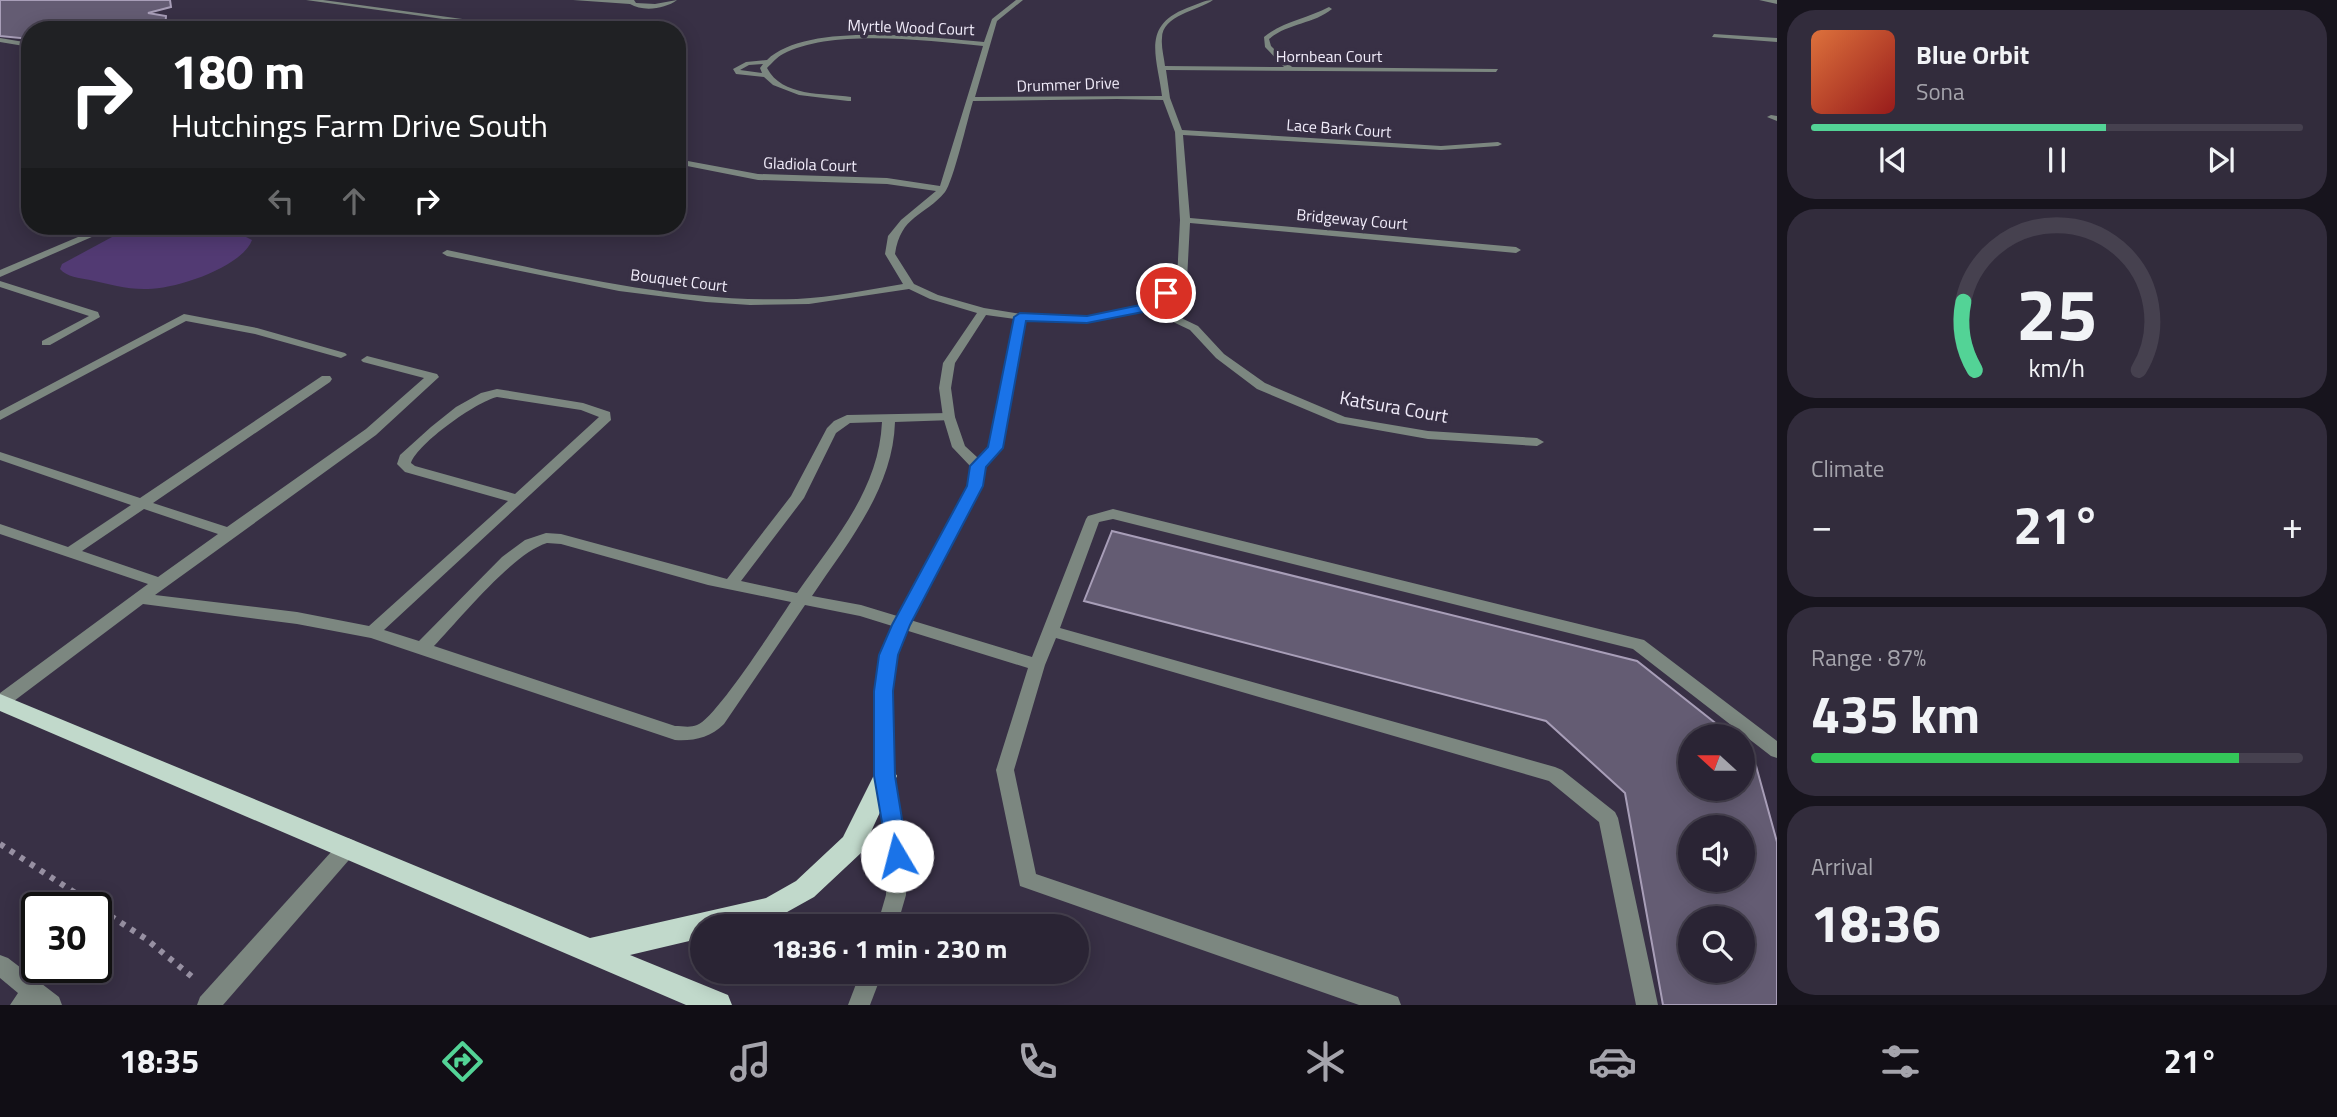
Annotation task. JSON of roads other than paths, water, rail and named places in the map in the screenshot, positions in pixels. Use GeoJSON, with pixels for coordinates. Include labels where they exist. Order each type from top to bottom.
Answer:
{"type":"FeatureCollection","features":[{"type":"Feature","properties":{"kind":"main road"},"geometry":{"type":"LineString","coordinates":[[0,702],[718,1005]]}},
{"type":"Feature","properties":{"kind":"main road"},"geometry":{"type":"LineString","coordinates":[[751,914],[771,909],[805,889],[852,845],[885,776]]}},
{"type":"Feature","properties":{"kind":"main road"},"geometry":{"type":"LineString","coordinates":[[589,951],[690,929]]}},
{"type":"Feature","properties":{"kind":"street"},"geometry":{"type":"LineString","coordinates":[[309,0],[471,21]]}},
{"type":"Feature","properties":{"kind":"street"},"geometry":{"type":"LineString","coordinates":[[576,0],[630,1],[634,5],[652,6],[666,5],[674,0]]}},
{"type":"Feature","properties":{"kind":"street"},"geometry":{"type":"LineString","coordinates":[[1017,0],[994,20],[943,188],[904,222],[893,236],[890,254],[910,285],[934,297],[983,311],[1020,317],[1087,319],[1149,307],[1182,280],[1185,220],[1179,132],[1166,97],[1158,36],[1161,27],[1175,15],[1210,0]]}},
{"type":"Feature","properties":{"kind":"street"},"geometry":{"type":"LineString","coordinates":[[1762,0],[1777,2]]}},
{"type":"Feature","properties":{"kind":"street"},"geometry":{"type":"LineString","coordinates":[[1291,70],[1268,47],[1266,38],[1275,29],[1321,16],[1329,9]]}},
{"type":"Feature","properties":{"kind":"street","name":"Myrtle Wood Court"},"geometry":{"type":"LineString","coordinates":[[828,32],[834,39]]}},
{"type":"Feature","properties":{"kind":"street"},"geometry":{"type":"LineString","coordinates":[[1714,36],[1777,40]]}},
{"type":"Feature","properties":{"kind":"street","name":"Myrtle Wood Court"},"geometry":{"type":"LineString","coordinates":[[848,99],[787,89],[772,83],[765,75],[738,73],[736,69],[748,63],[766,62],[788,48],[834,39],[876,37],[987,44]]}},
{"type":"Feature","properties":{"kind":"street"},"geometry":{"type":"LineString","coordinates":[[0,40],[21,44]]}},
{"type":"Feature","properties":{"kind":"street"},"geometry":{"type":"LineString","coordinates":[[765,75],[763,68],[766,62]]}},
{"type":"Feature","properties":{"kind":"street","name":"Hornbean Court"},"geometry":{"type":"LineString","coordinates":[[1163,68],[1496,70]]}},
{"type":"Feature","properties":{"kind":"street","name":"Drummer Drive"},"geometry":{"type":"LineString","coordinates":[[971,99],[1029,101],[1103,96],[1166,97]]}},
{"type":"Feature","properties":{"kind":"street","name":"Lace Bark Court"},"geometry":{"type":"LineString","coordinates":[[1179,132],[1441,148],[1498,144]]}},
{"type":"Feature","properties":{"kind":"street","name":"Gladiola Court"},"geometry":{"type":"LineString","coordinates":[[686,163],[758,177],[887,181],[943,188]]}},
{"type":"Feature","properties":{"kind":"street","name":"Bridgeway Court"},"geometry":{"type":"LineString","coordinates":[[1185,220],[1516,250]]}},
{"type":"Feature","properties":{"kind":"street"},"geometry":{"type":"LineString","coordinates":[[0,274],[91,235]]}},
{"type":"Feature","properties":{"kind":"street","name":"Bouquet Court"},"geometry":{"type":"LineString","coordinates":[[447,253],[646,294],[709,300],[797,302],[910,285]]}},
{"type":"Feature","properties":{"kind":"street"},"geometry":{"type":"LineString","coordinates":[[0,284],[95,317],[46,343]]}},
{"type":"Feature","properties":{"kind":"street","name":"Katsura Court"},"geometry":{"type":"LineString","coordinates":[[1149,307],[1194,328],[1220,356],[1261,386],[1342,420],[1428,435],[1537,442]]}},
{"type":"Feature","properties":{"kind":"street"},"geometry":{"type":"LineString","coordinates":[[978,466],[959,447],[949,417],[945,388],[949,363],[983,311]]}},
{"type":"Feature","properties":{"kind":"street"},"geometry":{"type":"LineString","coordinates":[[0,416],[184,317],[257,331],[341,355]]}},
{"type":"Feature","properties":{"kind":"street"},"geometry":{"type":"LineString","coordinates":[[890,914],[896,895],[897,856],[885,776],[883,691],[888,655],[901,625],[975,486],[978,466],[996,448],[1020,317]]}},
{"type":"Feature","properties":{"kind":"street"},"geometry":{"type":"LineString","coordinates":[[0,702],[371,432],[433,377],[367,360]]}},
{"type":"Feature","properties":{"kind":"street"},"geometry":{"type":"LineString","coordinates":[[69,553],[326,379]]}},
{"type":"Feature","properties":{"kind":"street"},"geometry":{"type":"LineString","coordinates":[[372,632],[605,420],[606,415],[583,407],[497,393],[488,394],[472,402],[405,458],[404,464],[410,469],[517,499]]}},
{"type":"Feature","properties":{"kind":"street"},"geometry":{"type":"LineString","coordinates":[[140,598],[297,618],[372,632],[675,733],[696,735],[712,726],[729,704],[858,516],[877,482],[888,443],[889,417]]}},
{"type":"Feature","properties":{"kind":"street"},"geometry":{"type":"LineString","coordinates":[[730,585],[805,486],[827,435],[837,423],[847,419],[949,417]]}},
{"type":"Feature","properties":{"kind":"street"},"geometry":{"type":"LineString","coordinates":[[0,456],[229,533]]}},
{"type":"Feature","properties":{"kind":"street"},"geometry":{"type":"LineString","coordinates":[[1390,1005],[1027,880],[1005,770],[1037,665],[1093,519],[1113,514],[1638,644],[1777,751]]}},
{"type":"Feature","properties":{"kind":"street"},"geometry":{"type":"LineString","coordinates":[[0,529],[160,583]]}},
{"type":"Feature","properties":{"kind":"street"},"geometry":{"type":"LineString","coordinates":[[422,648],[508,561],[530,543],[546,538],[562,539],[730,585],[861,611],[1037,665]]}},
{"type":"Feature","properties":{"kind":"street"},"geometry":{"type":"LineString","coordinates":[[1051,631],[1555,775],[1608,818],[1647,1005]]}},
{"type":"Feature","properties":{"kind":"street"},"geometry":{"type":"LineString","coordinates":[[213,999],[348,847]]}},
{"type":"Feature","properties":{"kind":"street"},"geometry":{"type":"LineString","coordinates":[[0,965],[36,1001]]}},
{"type":"Feature","properties":{"kind":"street"},"geometry":{"type":"LineString","coordinates":[[859,1005],[867,984]]}}]}
